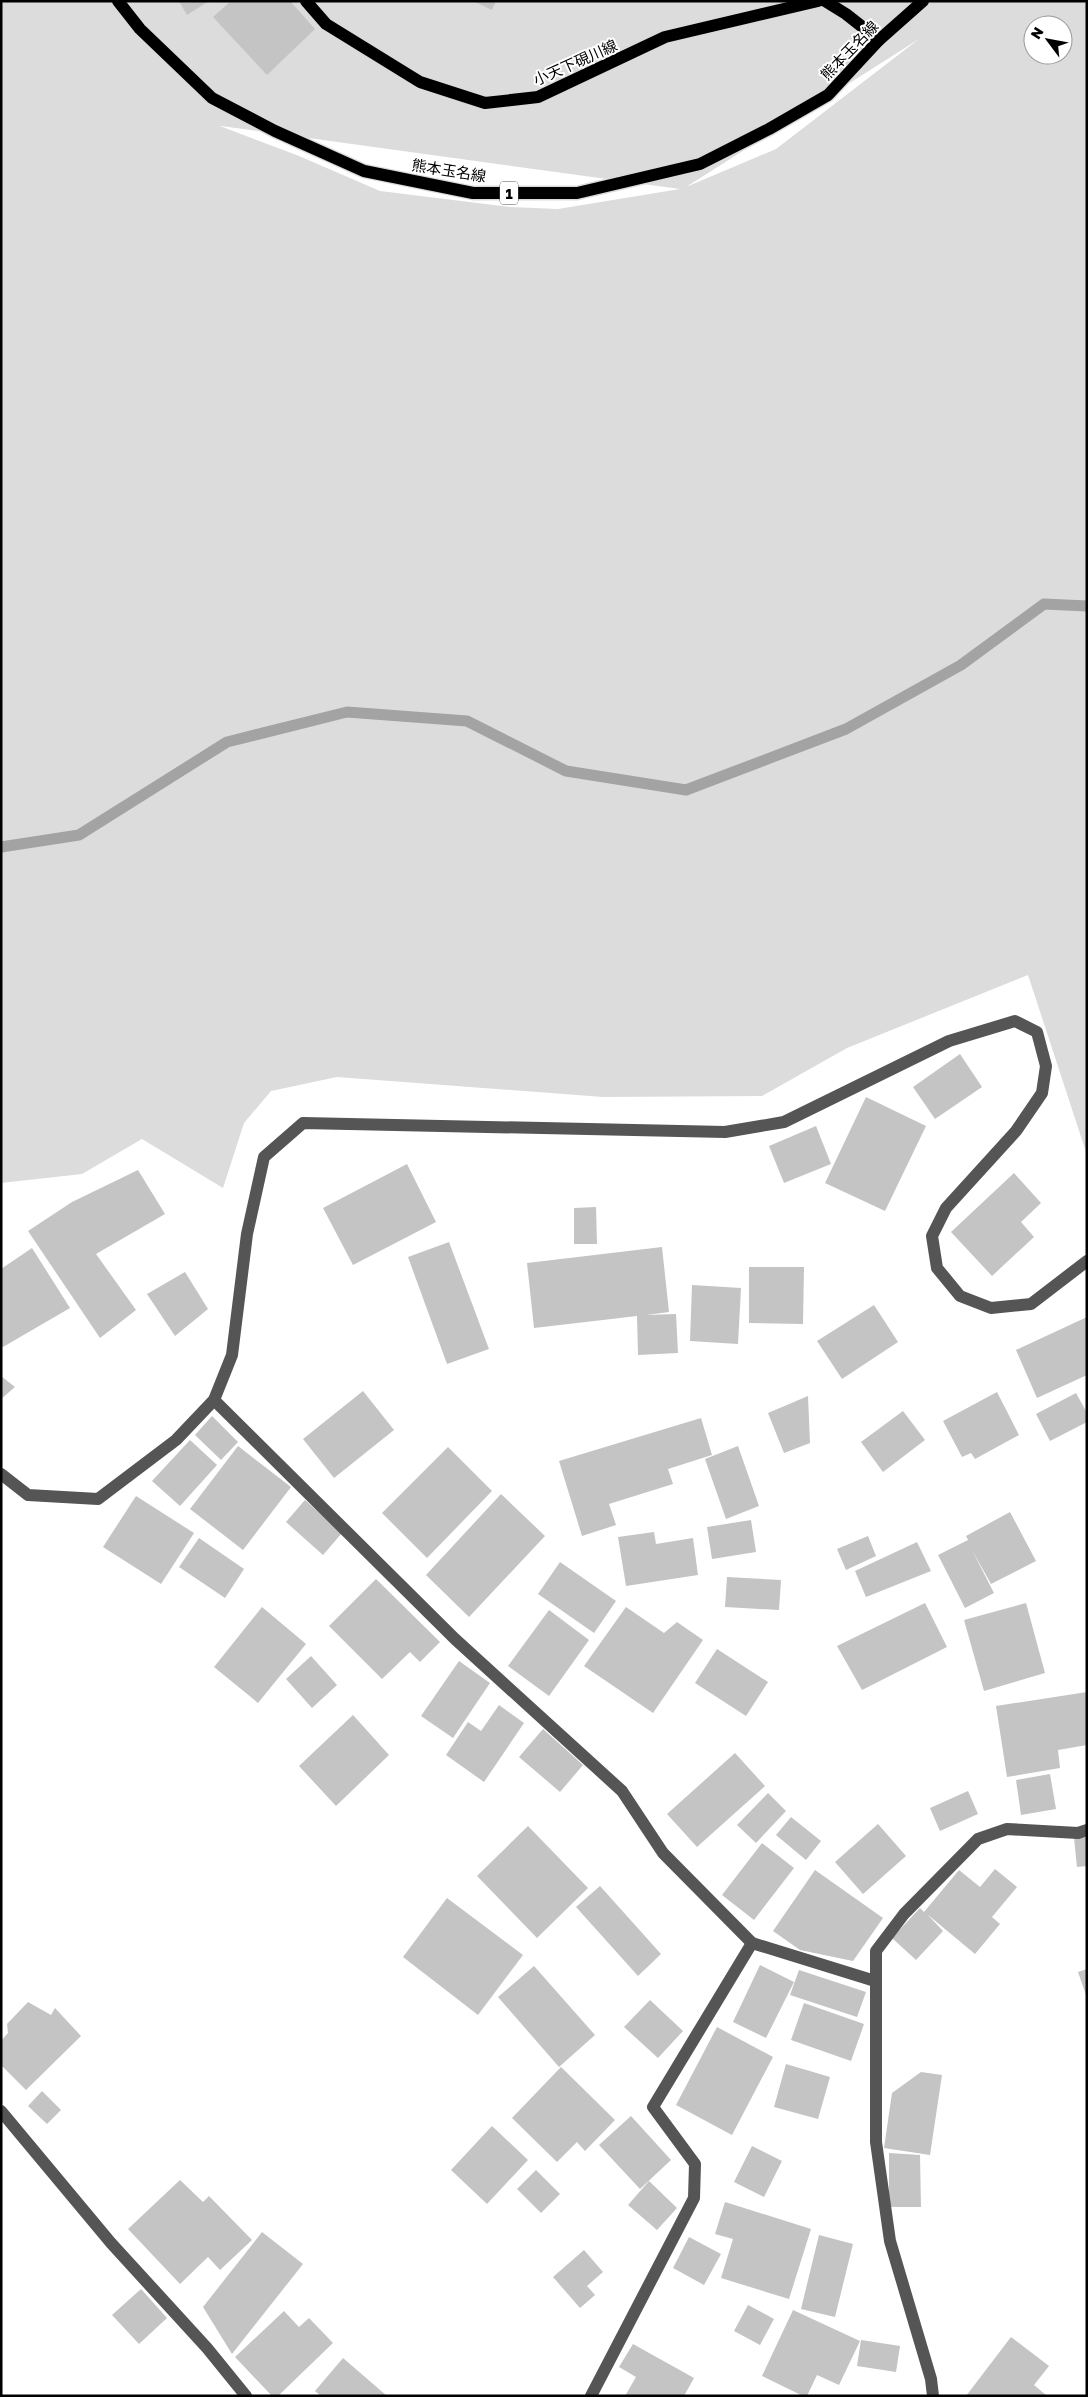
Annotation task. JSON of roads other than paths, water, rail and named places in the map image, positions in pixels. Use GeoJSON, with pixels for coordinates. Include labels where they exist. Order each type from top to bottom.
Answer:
{"type":"FeatureCollection","features":[{"type":"Feature","properties":{"kind":"main road","name":"熊本玉名線"},"geometry":{"type":"LineString","coordinates":[[118,1],[140,29],[212,98],[276,131],[364,171],[473,193],[577,193],[700,164],[828,95],[880,40],[924,1]]}},
{"type":"Feature","properties":{"kind":"main road","name":"小天下硯川線"},"geometry":{"type":"LineString","coordinates":[[306,1],[326,24],[420,82],[486,103],[538,97],[665,37],[818,1]]}},
{"type":"Feature","properties":{"kind":"main road"},"geometry":{"type":"LineString","coordinates":[[825,1],[846,14],[880,40]]}},
{"type":"Feature","properties":{"kind":"street"},"geometry":{"type":"LineString","coordinates":[[1,1474],[28,1495],[98,1498],[176,1440],[214,1400],[232,1355],[247,1234],[264,1157],[303,1123],[725,1132],[784,1122],[949,1041],[1015,1021],[1038,1032],[1046,1066],[1042,1093],[1016,1131],[946,1208],[932,1236],[938,1268],[960,1296],[991,1308],[1031,1304],[1087,1261]]}},
{"type":"Feature","properties":{"kind":"street"},"geometry":{"type":"LineString","coordinates":[[214,1400],[455,1639],[622,1791],[662,1853],[752,1943],[875,1981]]}},
{"type":"Feature","properties":{"kind":"street"},"geometry":{"type":"LineString","coordinates":[[933,2396],[931,2379],[890,2241],[876,2142],[876,1951],[904,1914],[978,1839],[1008,1829],[1078,1833],[1087,1830]]}},
{"type":"Feature","properties":{"kind":"street"},"geometry":{"type":"LineString","coordinates":[[591,2396],[694,2198],[694,2164],[653,2107],[752,1943]]}},
{"type":"Feature","properties":{"kind":"street"},"geometry":{"type":"LineString","coordinates":[[1,2111],[111,2243],[207,2348],[246,2396]]}},
{"type":"Feature","properties":{"kind":"waterway"},"geometry":{"type":"LineString","coordinates":[[1,847],[79,835],[227,742],[347,712],[467,721],[566,771],[686,790],[846,729],[961,665],[1044,604],[1087,606]]}}]}
